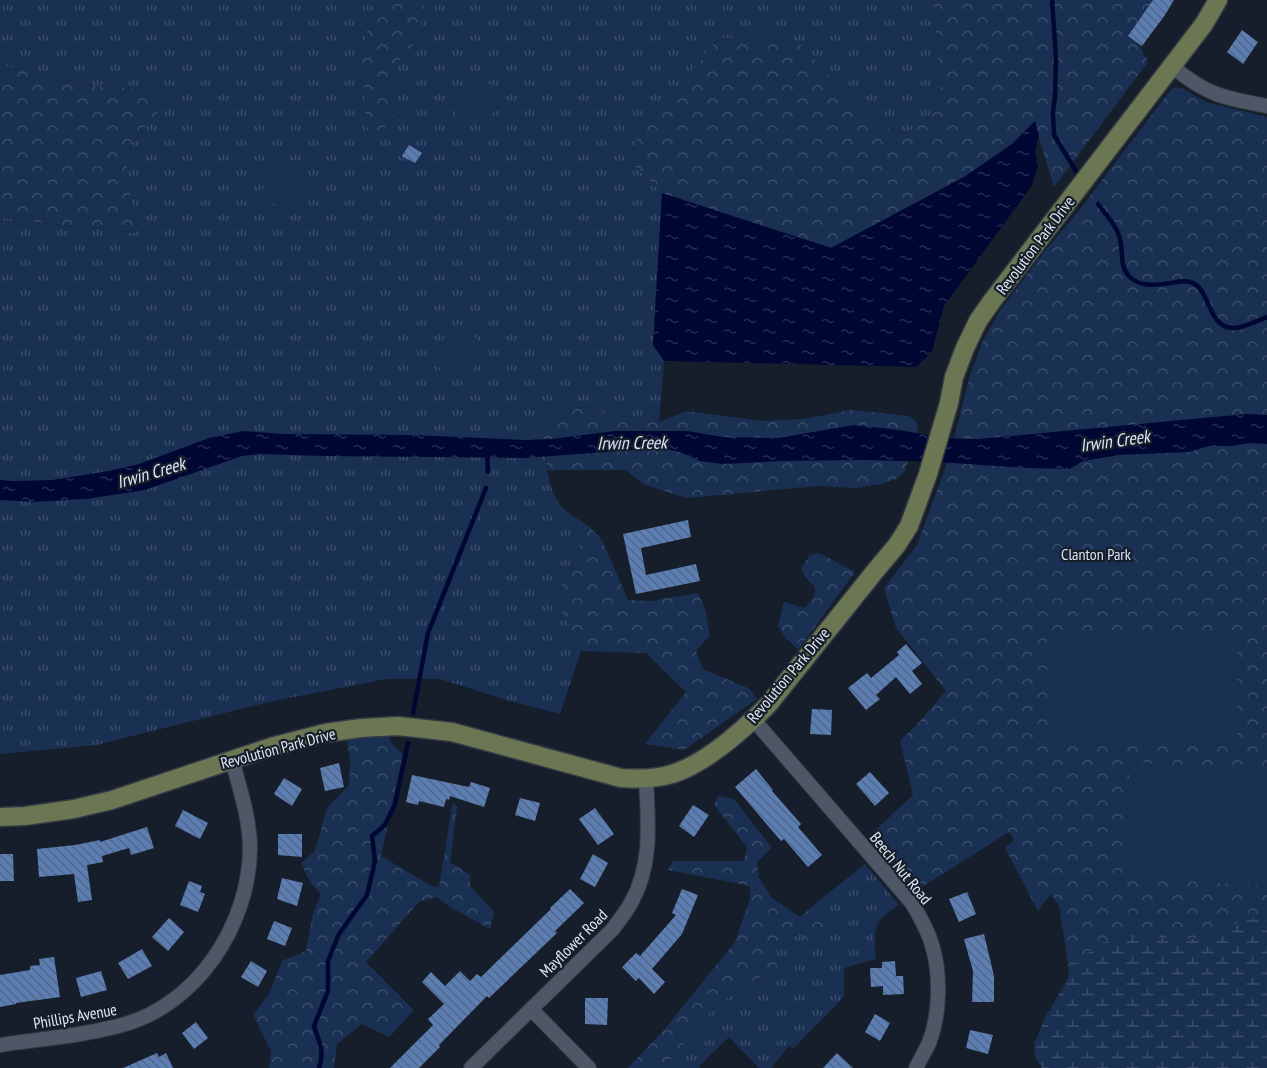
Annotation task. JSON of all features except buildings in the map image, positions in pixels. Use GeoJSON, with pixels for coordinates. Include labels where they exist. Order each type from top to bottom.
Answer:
{"type":"FeatureCollection","features":[{"type":"Feature","properties":{"kind":"street","name":"Revolution Park Drive"},"geometry":{"type":"LineString","coordinates":[[0,817],[26,816],[103,802],[271,747],[325,733],[362,728],[398,726],[452,732],[621,778],[646,779],[664,776],[687,768],[725,743],[753,719],[787,682],[897,545],[909,526],[949,403],[954,377],[978,321],[1204,24],[1218,0]]}},
{"type":"Feature","properties":{"kind":"street"},"geometry":{"type":"LineString","coordinates":[[1172,66],[1187,79],[1214,94],[1267,106]]}},
{"type":"Feature","properties":{"kind":"street","name":"Beech Nut Road"},"geometry":{"type":"LineString","coordinates":[[753,719],[912,903],[924,923],[937,969],[938,994],[929,1041],[915,1068]]}},
{"type":"Feature","properties":{"kind":"street","name":"Phillips Avenue"},"geometry":{"type":"LineString","coordinates":[[0,1045],[123,1025],[165,1004],[179,994],[204,969],[229,933],[240,908],[249,870],[249,837],[243,797],[232,760]]}},
{"type":"Feature","properties":{"kind":"street","name":"Mayflower Road"},"geometry":{"type":"LineString","coordinates":[[471,1068],[612,930],[633,900],[648,856],[646,779]]}},
{"type":"Feature","properties":{"kind":"street"},"geometry":{"type":"LineString","coordinates":[[531,1009],[589,1068]]}},
{"type":"Feature","properties":{"kind":"green space"},"geometry":{"type":"Polygon","coordinates":[[[0,0],[933,0],[941,91],[929,116],[907,133],[878,126],[801,45],[783,36],[718,39],[639,138],[627,158],[662,193],[653,345],[664,361],[659,422],[620,416],[587,407],[559,409],[542,424],[545,458],[553,492],[565,510],[589,526],[566,574],[558,600],[581,651],[560,714],[440,679],[386,679],[269,702],[96,745],[0,754],[0,218],[135,233],[142,214],[134,210],[126,178],[127,159],[139,134],[158,113],[157,91],[98,87],[0,65],[0,0]]]}},
{"type":"Feature","properties":{"kind":"green space"},"geometry":{"type":"Polygon","coordinates":[[[373,0],[425,0],[419,38],[401,58],[392,84],[393,117],[383,130],[370,132],[366,125],[362,58],[373,0]]]}},
{"type":"Feature","properties":{"kind":"green space"},"geometry":{"type":"Polygon","coordinates":[[[933,0],[1165,0],[1137,40],[1148,62],[1054,187],[1034,122],[1012,144],[964,177],[831,248],[662,193],[627,158],[639,138],[718,39],[783,36],[801,45],[878,126],[906,133],[929,116],[941,91],[933,0]]]}},
{"type":"Feature","properties":{"kind":"green space"},"geometry":{"type":"Polygon","coordinates":[[[0,65],[98,87],[158,91],[162,99],[159,111],[135,140],[128,159],[127,178],[134,210],[142,214],[145,219],[139,230],[135,233],[0,218],[0,65]]]}},
{"type":"Feature","properties":{"kind":"green space"},"geometry":{"type":"Polygon","coordinates":[[[473,77],[491,85],[498,92],[499,100],[492,114],[485,119],[468,122],[458,117],[453,107],[463,86],[473,77]]]}},
{"type":"Feature","properties":{"kind":"green space","name":"Clanton Park"},"geometry":{"type":"Polygon","coordinates":[[[1176,87],[1206,102],[1267,117],[1267,1068],[1064,1068],[1069,969],[1059,906],[1051,894],[1038,911],[1005,848],[1014,840],[1009,832],[914,892],[870,835],[913,795],[900,741],[946,691],[896,628],[884,588],[917,545],[949,458],[970,375],[983,341],[999,312],[1169,92],[1176,87]]]}},
{"type":"Feature","properties":{"kind":"green space"},"geometry":{"type":"Polygon","coordinates":[[[288,160],[302,164],[309,176],[293,201],[281,207],[264,200],[261,192],[275,165],[288,160]]]}},
{"type":"Feature","properties":{"kind":"green space"},"geometry":{"type":"Polygon","coordinates":[[[458,324],[470,331],[477,340],[479,352],[472,371],[463,375],[451,374],[438,366],[438,356],[443,346],[445,332],[458,324]]]}},
{"type":"Feature","properties":{"kind":"green space"},"geometry":{"type":"Polygon","coordinates":[[[587,407],[620,416],[659,422],[687,411],[762,421],[803,419],[852,410],[909,416],[916,421],[918,429],[905,471],[896,479],[881,484],[855,488],[818,486],[686,498],[643,484],[626,470],[547,470],[542,424],[559,409],[587,407]]]}},
{"type":"Feature","properties":{"kind":"green space"},"geometry":{"type":"Polygon","coordinates":[[[589,526],[602,540],[628,600],[651,601],[698,593],[705,609],[710,635],[696,651],[703,669],[750,689],[757,699],[684,750],[645,744],[686,692],[646,653],[581,651],[557,600],[566,574],[589,526]]]}},
{"type":"Feature","properties":{"kind":"green space"},"geometry":{"type":"Polygon","coordinates":[[[819,553],[855,572],[798,650],[778,626],[784,602],[805,608],[815,595],[815,587],[805,577],[801,568],[810,555],[819,553]]]}},
{"type":"Feature","properties":{"kind":"green space"},"geometry":{"type":"Polygon","coordinates":[[[1047,630],[1237,630],[1238,744],[1048,745],[1047,630]]]}},
{"type":"Feature","properties":{"kind":"green space"},"geometry":{"type":"Polygon","coordinates":[[[388,735],[392,744],[403,754],[381,856],[432,886],[439,887],[453,801],[457,807],[450,862],[470,875],[470,886],[494,912],[490,929],[436,897],[419,902],[366,962],[414,1010],[389,1037],[362,1024],[337,1044],[334,1068],[269,1068],[271,1051],[253,1015],[269,994],[282,961],[306,951],[313,914],[321,894],[310,882],[301,863],[315,851],[327,808],[349,785],[350,761],[347,738],[388,735]]]}},
{"type":"Feature","properties":{"kind":"green space"},"geometry":{"type":"Polygon","coordinates":[[[1130,762],[1267,771],[1267,886],[1123,877],[1130,762]]]}},
{"type":"Feature","properties":{"kind":"green space"},"geometry":{"type":"Polygon","coordinates":[[[718,796],[734,799],[772,848],[757,862],[759,878],[772,898],[800,917],[815,904],[830,928],[814,944],[798,934],[793,937],[790,949],[781,944],[776,947],[775,977],[761,977],[715,1006],[684,1043],[678,1055],[647,1068],[628,1068],[664,1030],[735,942],[750,899],[750,886],[668,870],[673,861],[744,861],[747,847],[714,805],[718,796]]]}},
{"type":"Feature","properties":{"kind":"green space"},"geometry":{"type":"Polygon","coordinates":[[[865,864],[899,905],[884,916],[877,927],[875,933],[876,959],[844,968],[844,997],[793,1049],[789,1046],[771,1068],[759,1068],[729,1037],[699,1066],[700,1068],[647,1068],[678,1055],[684,1043],[715,1006],[761,977],[775,977],[777,966],[775,947],[798,934],[830,928],[815,904],[865,864]]]}},
{"type":"Feature","properties":{"kind":"green space"},"geometry":{"type":"Polygon","coordinates":[[[1267,915],[1267,1068],[1042,1068],[1035,1057],[1034,1044],[1046,1016],[1079,960],[1101,943],[1129,936],[1194,939],[1239,922],[1267,915]]]}},
{"type":"Feature","properties":{"kind":"water"},"geometry":{"type":"Polygon","coordinates":[[[1035,121],[1039,136],[1035,152],[1038,167],[1031,187],[944,306],[932,352],[916,367],[664,361],[653,345],[662,193],[831,248],[964,177],[1012,144],[1035,121]]]}},
{"type":"Feature","properties":{"kind":"water","name":"Irwin Creek"},"geometry":{"type":"Polygon","coordinates":[[[1246,414],[1267,415],[1267,444],[1249,443],[1209,446],[1189,452],[1119,455],[1083,461],[1070,469],[864,460],[722,464],[700,461],[680,452],[661,448],[524,458],[261,454],[242,456],[145,490],[86,499],[34,502],[0,500],[0,480],[52,480],[109,471],[139,464],[209,438],[244,431],[525,440],[615,431],[687,431],[723,437],[778,438],[854,425],[945,438],[977,439],[1246,414]]]}},
{"type":"Feature","properties":{"kind":"waterway"},"geometry":{"type":"LineString","coordinates":[[1052,0],[1056,58],[1054,135],[1076,171]]}},
{"type":"Feature","properties":{"kind":"waterway"},"geometry":{"type":"LineString","coordinates":[[1098,204],[1119,234],[1125,271],[1132,279],[1148,285],[1190,282],[1202,292],[1214,316],[1226,327],[1236,328],[1267,317]]}},
{"type":"Feature","properties":{"kind":"waterway"},"geometry":{"type":"LineString","coordinates":[[487,453],[488,472]]}},
{"type":"Feature","properties":{"kind":"waterway"},"geometry":{"type":"LineString","coordinates":[[413,713],[428,633],[486,488]]}},
{"type":"Feature","properties":{"kind":"waterway"},"geometry":{"type":"LineString","coordinates":[[319,1068],[321,1051],[314,1026],[328,991],[328,961],[339,934],[367,895],[375,861],[372,836],[385,825],[395,804],[408,743]]}}]}
